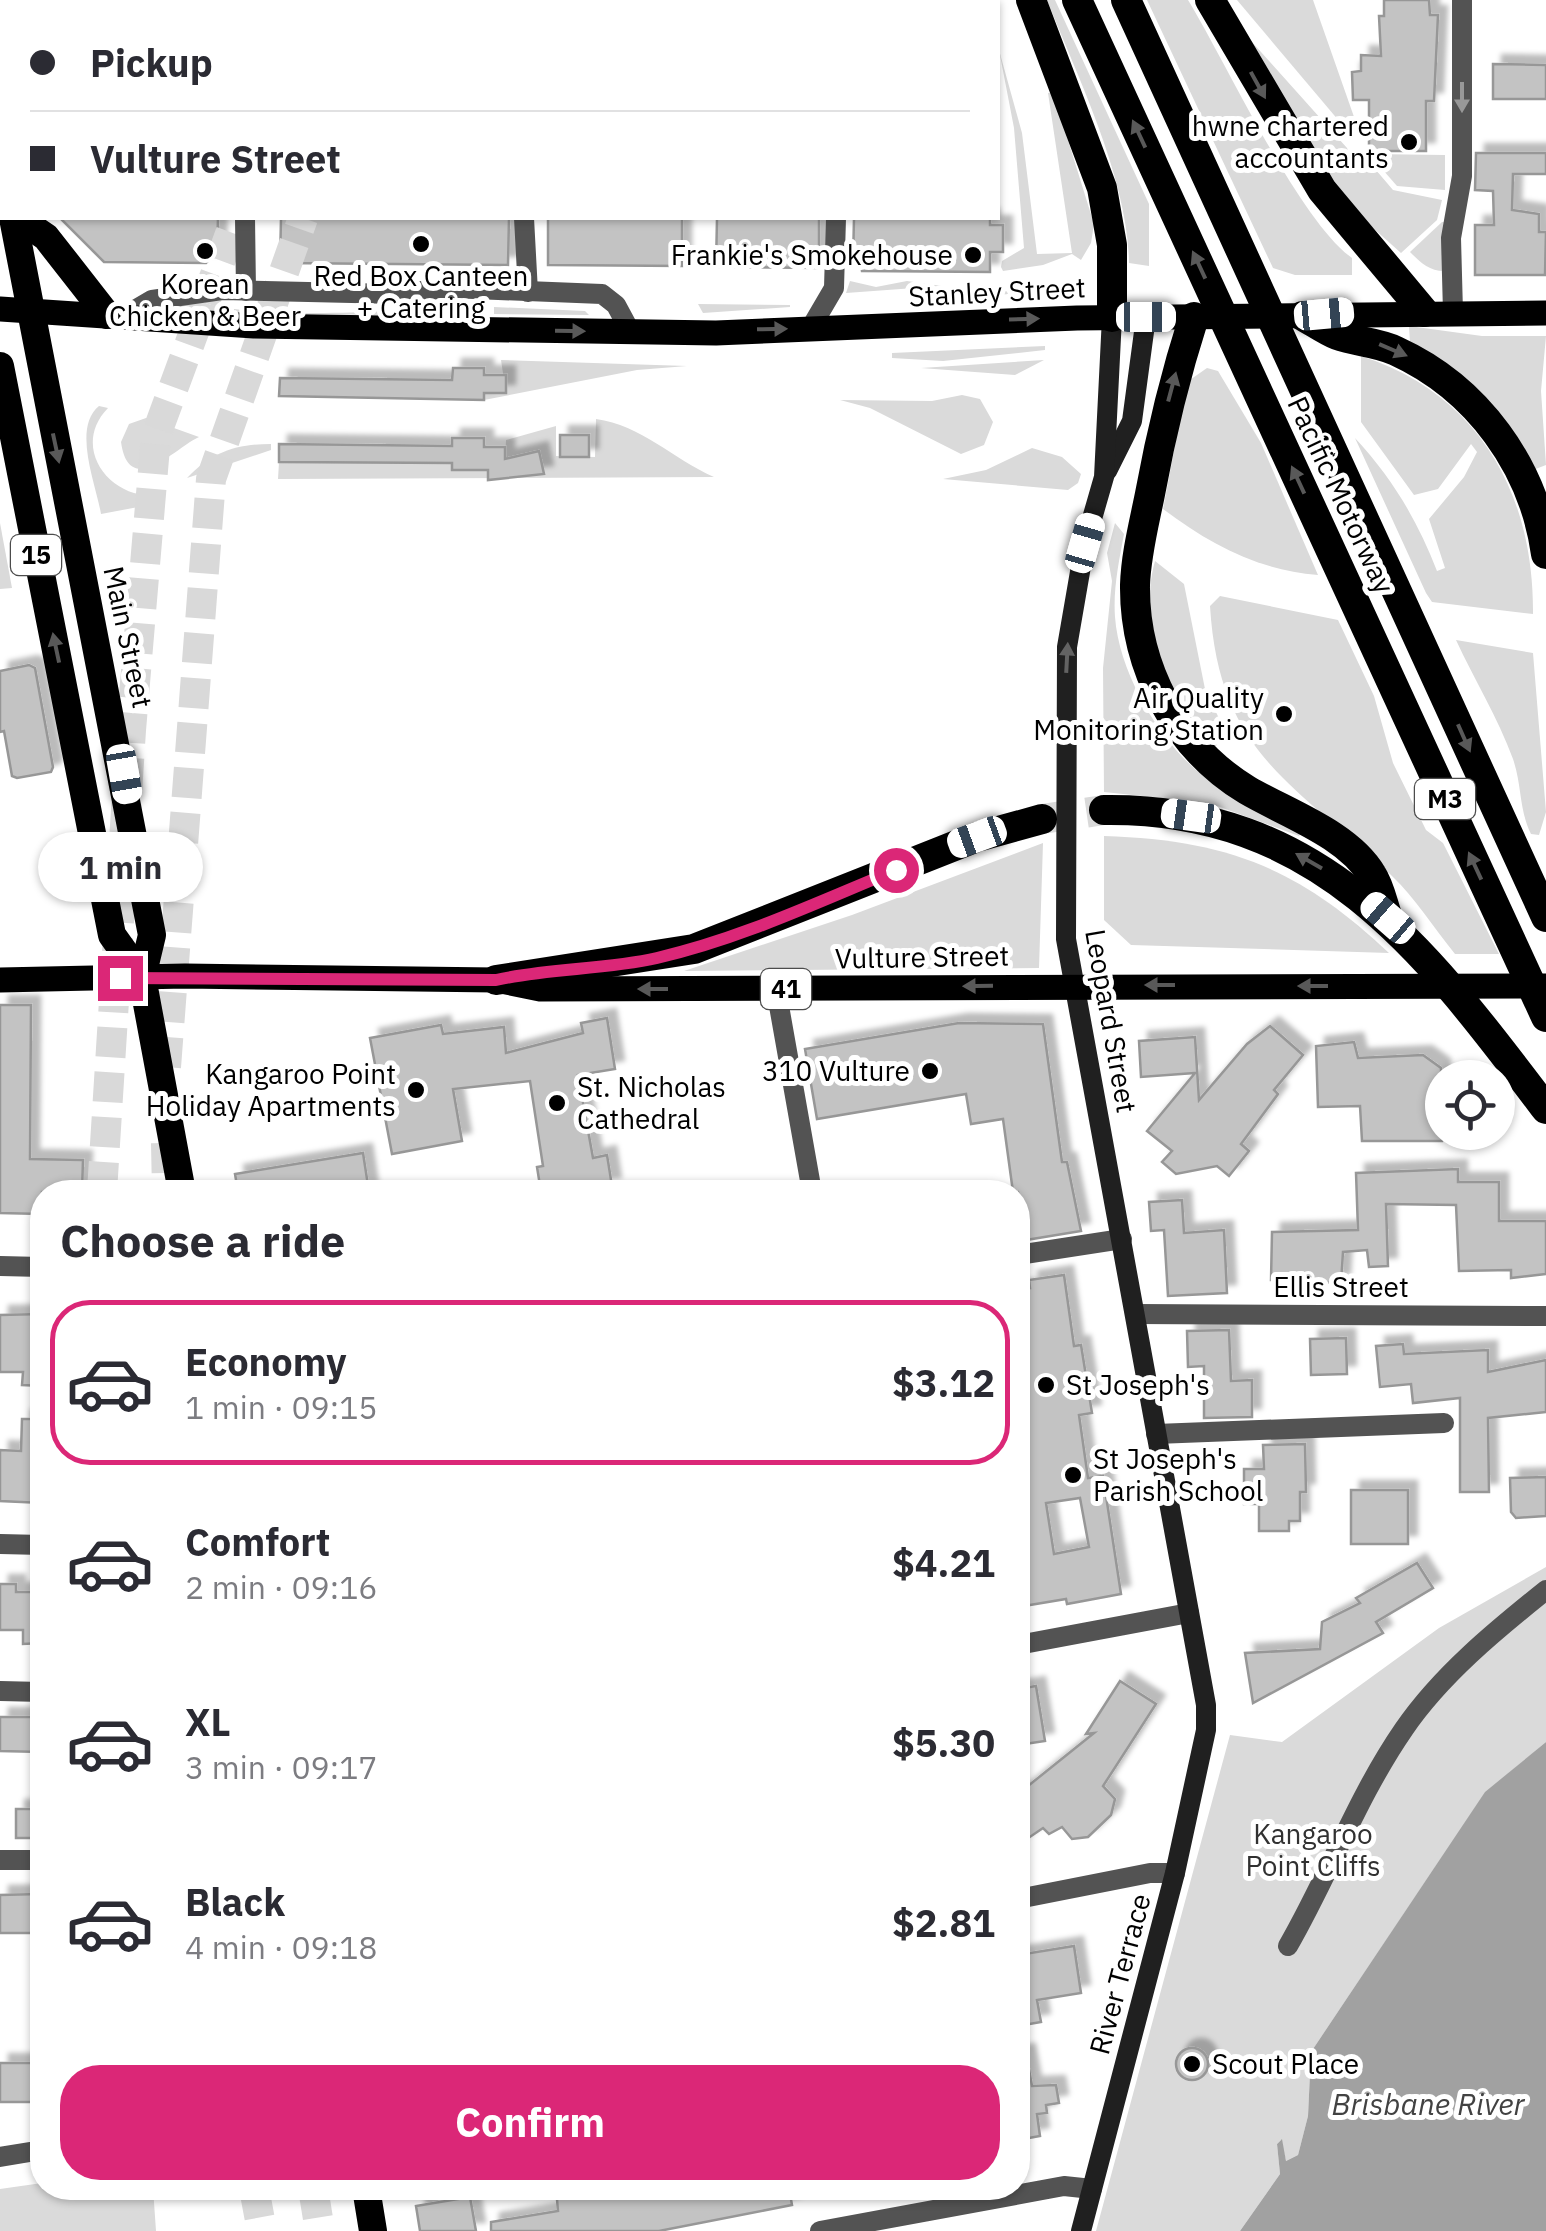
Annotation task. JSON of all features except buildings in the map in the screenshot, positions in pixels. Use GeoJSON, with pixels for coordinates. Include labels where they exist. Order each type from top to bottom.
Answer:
{"type":"FeatureCollection","features":[{"type":"Feature","properties":{"kind":"highway"},"geometry":{"type":"LineString","coordinates":[[1032,0],[1102,188],[1112,245],[1112,317]]}},
{"type":"Feature","properties":{"kind":"highway","name":"Pacific Motorway"},"geometry":{"type":"LineString","coordinates":[[1078,0],[1546,1017]]}},
{"type":"Feature","properties":{"kind":"highway","name":"Pacific Motorway"},"geometry":{"type":"LineString","coordinates":[[1126,0],[1546,916]]}},
{"type":"Feature","properties":{"kind":"highway"},"geometry":{"type":"LineString","coordinates":[[1210,0],[1322,190],[1438,312]]}},
{"type":"Feature","properties":{"kind":"highway","name":"15"},"geometry":{"type":"LineString","coordinates":[[15,220],[29,310]]}},
{"type":"Feature","properties":{"kind":"highway"},"geometry":{"type":"LineString","coordinates":[[18,220],[46,236],[115,316]]}},
{"type":"Feature","properties":{"kind":"highway","name":"Main Street"},"geometry":{"type":"LineString","coordinates":[[29,310],[152,935],[142,978],[180,1180]]}},
{"type":"Feature","properties":{"kind":"highway"},"geometry":{"type":"LineString","coordinates":[[1303,316],[1339,336],[1382,345],[1413,359],[1479,410],[1523,478],[1538,516],[1546,554]]}},
{"type":"Feature","properties":{"kind":"highway"},"geometry":{"type":"LineString","coordinates":[[1194,317],[1156,460],[1135,580],[1139,633],[1151,675],[1174,719],[1226,775],[1350,853],[1372,874],[1388,918]]}},
{"type":"Feature","properties":{"kind":"highway","name":"Main Street"},"geometry":{"type":"LineString","coordinates":[[0,366],[112,935],[142,978]]}},
{"type":"Feature","properties":{"kind":"highway"},"geometry":{"type":"LineString","coordinates":[[1104,810],[1191,816],[1253,834],[1311,861],[1388,918],[1457,994],[1546,1109]]}},
{"type":"Feature","properties":{"kind":"highway"},"geometry":{"type":"LineString","coordinates":[[496,980],[694,949],[952,847],[1042,818]]}},
{"type":"Feature","properties":{"kind":"highway"},"geometry":{"type":"LineString","coordinates":[[368,2200],[373,2231]]}},
{"type":"Feature","properties":{"kind":"main road","name":"Stanley Street"},"geometry":{"type":"LineString","coordinates":[[0,309],[309,328],[630,331],[810,329],[1112,317],[1546,312]]}},
{"type":"Feature","properties":{"kind":"main road","name":"Leopard Street"},"geometry":{"type":"LineString","coordinates":[[1112,317],[1104,478],[1070,614],[1064,790],[1066,910],[1206,1730]]}},
{"type":"Feature","properties":{"kind":"main road"},"geometry":{"type":"LineString","coordinates":[[1104,478],[1132,421],[1146,317]]}},
{"type":"Feature","properties":{"kind":"main road","name":"Vulture Street"},"geometry":{"type":"LineString","coordinates":[[0,980],[496,980],[540,988],[776,990],[1546,986]]}},
{"type":"Feature","properties":{"kind":"main road","name":"River Terrace"},"geometry":{"type":"LineString","coordinates":[[1081,2231],[1175,1874],[1206,1730]]}},
{"type":"Feature","properties":{"kind":"street"},"geometry":{"type":"LineString","coordinates":[[1438,312],[1462,176],[1462,0]]}},
{"type":"Feature","properties":{"kind":"street"},"geometry":{"type":"LineString","coordinates":[[245,220],[246,291]]}},
{"type":"Feature","properties":{"kind":"street"},"geometry":{"type":"LineString","coordinates":[[524,220],[528,292]]}},
{"type":"Feature","properties":{"kind":"street"},"geometry":{"type":"LineString","coordinates":[[810,329],[834,288],[836,220]]}},
{"type":"Feature","properties":{"kind":"street","name":"Stanley Street"},"geometry":{"type":"LineString","coordinates":[[115,316],[168,296],[246,291],[395,294],[450,288],[602,294],[616,305],[630,331]]}},
{"type":"Feature","properties":{"kind":"street"},"geometry":{"type":"LineString","coordinates":[[776,990],[810,1180]]}},
{"type":"Feature","properties":{"kind":"street"},"geometry":{"type":"LineString","coordinates":[[1030,1254],[1122,1239]]}},
{"type":"Feature","properties":{"kind":"street"},"geometry":{"type":"LineString","coordinates":[[0,1266],[30,1267]]}},
{"type":"Feature","properties":{"kind":"street","name":"Ellis Street"},"geometry":{"type":"LineString","coordinates":[[1136,1314],[1546,1316]]}},
{"type":"Feature","properties":{"kind":"street"},"geometry":{"type":"LineString","coordinates":[[1156,1434],[1444,1423]]}},
{"type":"Feature","properties":{"kind":"street"},"geometry":{"type":"LineString","coordinates":[[0,1544],[30,1545]]}},
{"type":"Feature","properties":{"kind":"street"},"geometry":{"type":"LineString","coordinates":[[1288,1946],[1341,1839],[1405,1728],[1488,1636],[1546,1590]]}},
{"type":"Feature","properties":{"kind":"street"},"geometry":{"type":"LineString","coordinates":[[1030,1643],[1189,1614]]}},
{"type":"Feature","properties":{"kind":"street"},"geometry":{"type":"LineString","coordinates":[[0,1691],[30,1692]]}},
{"type":"Feature","properties":{"kind":"street"},"geometry":{"type":"LineString","coordinates":[[0,1860],[30,1860]]}},
{"type":"Feature","properties":{"kind":"street"},"geometry":{"type":"LineString","coordinates":[[1030,1896],[1150,1873],[1175,1874]]}},
{"type":"Feature","properties":{"kind":"street"},"geometry":{"type":"LineString","coordinates":[[0,2158],[30,2152]]}},
{"type":"Feature","properties":{"kind":"street"},"geometry":{"type":"LineString","coordinates":[[1030,2192],[1064,2186],[1092,2190]]}},
{"type":"Feature","properties":{"kind":"street"},"geometry":{"type":"LineString","coordinates":[[820,2231],[988,2200]]}},
{"type":"Feature","properties":{"kind":"green space"},"geometry":{"type":"Polygon","coordinates":[[[1047,0],[1055,0],[1149,204],[1149,266],[1129,263],[1111,163],[1047,0]]]}},
{"type":"Feature","properties":{"kind":"green space"},"geometry":{"type":"Polygon","coordinates":[[[1147,0],[1188,0],[1287,176],[1331,238],[1352,258],[1352,275],[1295,275],[1273,268],[1147,0]]]}},
{"type":"Feature","properties":{"kind":"green space"},"geometry":{"type":"Polygon","coordinates":[[[1237,0],[1313,0],[1360,134],[1350,134],[1237,0]]]}},
{"type":"Feature","properties":{"kind":"green space"},"geometry":{"type":"Polygon","coordinates":[[[1243,32],[1347,148],[1353,162],[1364,156],[1393,190],[1442,200],[1437,220],[1401,253],[1344,202],[1243,32]]]}},
{"type":"Feature","properties":{"kind":"green space"},"geometry":{"type":"Polygon","coordinates":[[[1000,54],[1022,133],[1037,254],[1072,253],[1048,93],[1053,92],[1094,224],[1091,243],[1081,260],[1072,254],[1043,265],[1003,271],[1002,261],[1024,248],[1014,128],[1000,54]]]}},
{"type":"Feature","properties":{"kind":"green space"},"geometry":{"type":"Polygon","coordinates":[[[1369,154],[1445,155],[1445,190],[1397,186],[1369,154]]]}},
{"type":"Feature","properties":{"kind":"green space"},"geometry":{"type":"Polygon","coordinates":[[[1442,222],[1447,222],[1444,271],[1439,271],[1410,252],[1442,222]]]}},
{"type":"Feature","properties":{"kind":"green space"},"geometry":{"type":"Polygon","coordinates":[[[850,281],[876,287],[907,281],[942,286],[846,293],[850,281]]]}},
{"type":"Feature","properties":{"kind":"green space"},"geometry":{"type":"Polygon","coordinates":[[[1081,285],[1077,291],[990,293],[1081,285]]]}},
{"type":"Feature","properties":{"kind":"green space"},"geometry":{"type":"Polygon","coordinates":[[[200,301],[219,307],[280,312],[437,307],[437,316],[249,313],[160,306],[200,301]]]}},
{"type":"Feature","properties":{"kind":"green space"},"geometry":{"type":"Polygon","coordinates":[[[698,304],[790,305],[790,307],[703,313],[698,304]]]}},
{"type":"Feature","properties":{"kind":"green space"},"geometry":{"type":"Polygon","coordinates":[[[494,307],[585,311],[589,315],[494,314],[494,307]]]}},
{"type":"Feature","properties":{"kind":"green space"},"geometry":{"type":"Polygon","coordinates":[[[1409,326],[1482,336],[1546,336],[1541,391],[1546,465],[1533,470],[1410,342],[1409,326]]]}},
{"type":"Feature","properties":{"kind":"green space"},"geometry":{"type":"Polygon","coordinates":[[[1045,346],[1045,350],[943,361],[892,358],[892,353],[1045,346]]]}},
{"type":"Feature","properties":{"kind":"green space"},"geometry":{"type":"Polygon","coordinates":[[[1361,356],[1403,373],[1438,396],[1468,423],[1492,455],[1510,490],[1523,529],[1531,570],[1533,614],[1432,602],[1426,593],[1355,438],[1403,501],[1437,571],[1445,568],[1429,519],[1464,477],[1477,452],[1471,444],[1438,489],[1414,495],[1361,422],[1361,356]]]}},
{"type":"Feature","properties":{"kind":"green space"},"geometry":{"type":"Polygon","coordinates":[[[501,360],[687,366],[637,370],[484,400],[484,393],[506,393],[501,360]]]}},
{"type":"Feature","properties":{"kind":"green space"},"geometry":{"type":"Polygon","coordinates":[[[1044,360],[1015,375],[921,368],[1044,360]]]}},
{"type":"Feature","properties":{"kind":"green space"},"geometry":{"type":"Polygon","coordinates":[[[1207,368],[1218,371],[1261,443],[1318,575],[1275,568],[1236,554],[1163,509],[1187,382],[1207,368]]]}},
{"type":"Feature","properties":{"kind":"green space"},"geometry":{"type":"Polygon","coordinates":[[[962,395],[980,399],[993,422],[984,445],[961,454],[870,408],[840,400],[932,401],[962,395]]]}},
{"type":"Feature","properties":{"kind":"green space"},"geometry":{"type":"Polygon","coordinates":[[[99,406],[108,408],[97,424],[93,440],[102,470],[129,491],[164,494],[165,502],[101,514],[86,442],[91,416],[99,406]]]}},
{"type":"Feature","properties":{"kind":"green space"},"geometry":{"type":"Polygon","coordinates":[[[146,418],[199,437],[154,465],[133,467],[121,442],[129,424],[146,418]]]}},
{"type":"Feature","properties":{"kind":"green space"},"geometry":{"type":"Polygon","coordinates":[[[596,419],[628,428],[714,477],[278,479],[279,462],[452,463],[452,470],[483,470],[505,464],[506,440],[556,426],[556,456],[595,457],[596,419]]]}},
{"type":"Feature","properties":{"kind":"green space"},"geometry":{"type":"Polygon","coordinates":[[[271,444],[271,450],[187,478],[225,451],[271,444]]]}},
{"type":"Feature","properties":{"kind":"green space"},"geometry":{"type":"Polygon","coordinates":[[[1032,448],[1062,457],[1081,474],[1078,483],[1068,490],[943,479],[986,470],[1032,448]]]}},
{"type":"Feature","properties":{"kind":"green space"},"geometry":{"type":"Polygon","coordinates":[[[0,523],[12,588],[0,589],[0,523]]]}},
{"type":"Feature","properties":{"kind":"green space"},"geometry":{"type":"Polygon","coordinates":[[[1115,523],[1124,534],[1115,596],[1118,638],[1142,701],[1167,739],[1196,770],[1234,795],[1303,829],[1299,836],[1209,803],[1104,792],[1103,668],[1112,581],[1107,553],[1115,523]]]}},
{"type":"Feature","properties":{"kind":"green space"},"geometry":{"type":"Polygon","coordinates":[[[1155,561],[1184,584],[1205,689],[1225,731],[1216,746],[1207,748],[1181,705],[1161,659],[1150,611],[1155,561]]]}},
{"type":"Feature","properties":{"kind":"green space"},"geometry":{"type":"Polygon","coordinates":[[[1220,596],[1338,620],[1374,696],[1393,763],[1426,830],[1443,843],[1499,954],[1455,954],[1400,885],[1268,762],[1246,732],[1229,698],[1216,657],[1210,606],[1220,596]]]}},
{"type":"Feature","properties":{"kind":"green space"},"geometry":{"type":"Polygon","coordinates":[[[1456,640],[1533,653],[1546,812],[1539,835],[1531,834],[1513,759],[1456,640]]]}},
{"type":"Feature","properties":{"kind":"green space"},"geometry":{"type":"Polygon","coordinates":[[[1104,836],[1188,844],[1259,864],[1324,899],[1389,953],[1131,945],[1104,920],[1104,836]]]}},
{"type":"Feature","properties":{"kind":"green space"},"geometry":{"type":"Polygon","coordinates":[[[1043,843],[1039,968],[684,971],[852,915],[1043,843]]]}},
{"type":"Feature","properties":{"kind":"green space","name":"Kangaroo Point Cliffs"},"geometry":{"type":"Polygon","coordinates":[[[1546,1567],[1546,1742],[1485,1793],[1311,2052],[1308,2116],[1298,2155],[1286,2161],[1281,2140],[1277,2144],[1280,2174],[1240,2231],[1096,2231],[1230,1735],[1282,1742],[1439,1628],[1546,1567]]]}},
{"type":"Feature","properties":{"kind":"green space"},"geometry":{"type":"Polygon","coordinates":[[[30,2185],[30,2200],[154,2200],[156,2231],[0,2231],[0,2189],[30,2185]]]}},
{"type":"Feature","properties":{"kind":"water","name":"Brisbane River"},"geometry":{"type":"Polygon","coordinates":[[[1546,1742],[1546,2231],[1240,2231],[1280,2174],[1277,2144],[1282,2139],[1286,2161],[1298,2155],[1308,2116],[1311,2052],[1485,1792],[1546,1742]]]}},
{"type":"Feature","properties":{"kind":"tunnel"},"geometry":{"type":"LineString","coordinates":[[103,1180],[131,730],[156,435],[235,220]]}},
{"type":"Feature","properties":{"kind":"tunnel"},"geometry":{"type":"LineString","coordinates":[[166,1067],[211,479],[302,220]]}},
{"type":"Feature","properties":{"kind":"tunnel"},"geometry":{"type":"LineString","coordinates":[[1042,819],[1104,810]]}},
{"type":"Feature","properties":{"kind":"tunnel"},"geometry":{"type":"LineString","coordinates":[[166,1143],[167,1180]]}},
{"type":"Feature","properties":{"kind":"tunnel"},"geometry":{"type":"LineString","coordinates":[[256,2200],[262,2231]]}},
{"type":"Feature","properties":{"kind":"tunnel"},"geometry":{"type":"LineString","coordinates":[[315,2200],[320,2231]]}},
{"type":"Feature","properties":{"kind":"place","name":"hwne chartered accountants"},"geometry":{"type":"Point","coordinates":[1409,142]}},
{"type":"Feature","properties":{"kind":"place","name":"Red Box Canteen + Catering"},"geometry":{"type":"Point","coordinates":[421,244]}},
{"type":"Feature","properties":{"kind":"place","name":"Korean Chicken & Beer"},"geometry":{"type":"Point","coordinates":[205,251]}},
{"type":"Feature","properties":{"kind":"place","name":"Frankie's Smokehouse"},"geometry":{"type":"Point","coordinates":[973,255]}},
{"type":"Feature","properties":{"kind":"place","name":"Air Quality Monitoring Station"},"geometry":{"type":"Point","coordinates":[1284,714]}},
{"type":"Feature","properties":{"kind":"place","name":"310 Vulture"},"geometry":{"type":"Point","coordinates":[930,1071]}},
{"type":"Feature","properties":{"kind":"place","name":"Kangaroo Point Holiday Apartments"},"geometry":{"type":"Point","coordinates":[416,1090]}},
{"type":"Feature","properties":{"kind":"place","name":"St. Nicholas Cathedral"},"geometry":{"type":"Point","coordinates":[557,1103]}},
{"type":"Feature","properties":{"kind":"place","name":"St Joseph's"},"geometry":{"type":"Point","coordinates":[1046,1385]}},
{"type":"Feature","properties":{"kind":"place","name":"St Joseph's Parish School"},"geometry":{"type":"Point","coordinates":[1073,1475]}},
{"type":"Feature","properties":{"kind":"place","name":"Scout Place"},"geometry":{"type":"Point","coordinates":[1192,2064]}},
{"type":"Feature","properties":{"kind":"route"},"geometry":{"type":"LineString","coordinates":[[120,978],[496,980],[537,970],[615,965],[694,949],[735,936],[896,870]]}}]}
